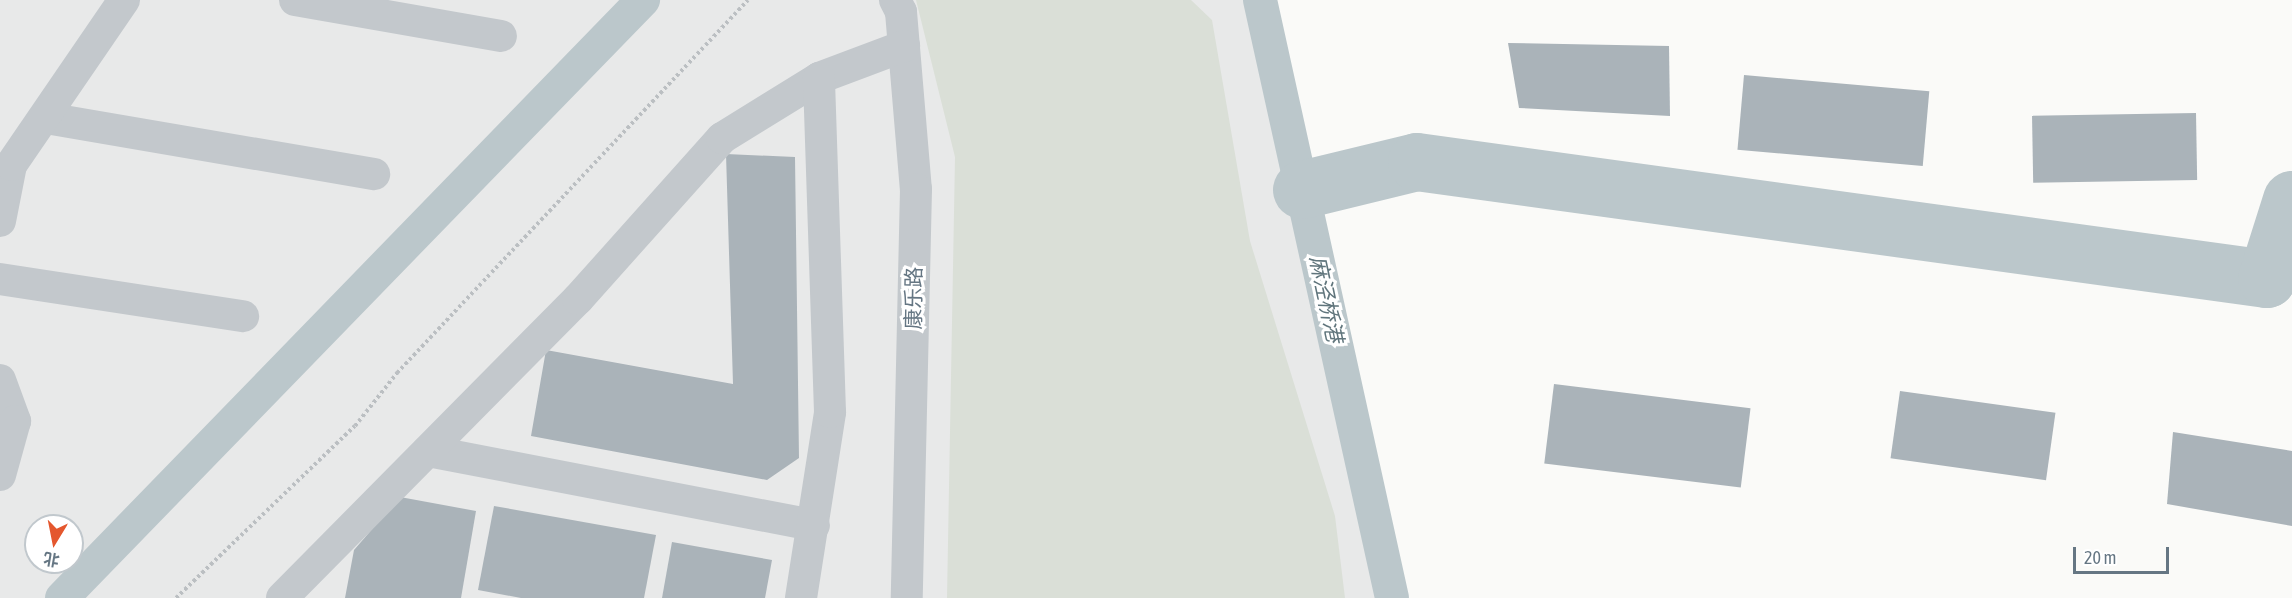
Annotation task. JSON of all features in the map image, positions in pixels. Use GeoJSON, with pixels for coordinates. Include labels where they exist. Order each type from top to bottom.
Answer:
{"type":"FeatureCollection","features":[{"type":"Feature","properties":{"kind":"street"},"geometry":{"type":"LineString","coordinates":[[0,221],[11,165],[46,118],[124,0]]}},
{"type":"Feature","properties":{"kind":"street"},"geometry":{"type":"LineString","coordinates":[[295,0],[501,36]]}},
{"type":"Feature","properties":{"kind":"street","name":"康乐路"},"geometry":{"type":"LineString","coordinates":[[895,0],[904,46],[916,189],[908,598]]}},
{"type":"Feature","properties":{"kind":"street"},"geometry":{"type":"LineString","coordinates":[[282,598],[578,299],[722,138],[819,78],[904,46]]}},
{"type":"Feature","properties":{"kind":"street"},"geometry":{"type":"LineString","coordinates":[[801,598],[830,412],[819,78]]}},
{"type":"Feature","properties":{"kind":"street"},"geometry":{"type":"LineString","coordinates":[[46,118],[374,174]]}},
{"type":"Feature","properties":{"kind":"street"},"geometry":{"type":"LineString","coordinates":[[0,279],[243,316]]}},
{"type":"Feature","properties":{"kind":"street"},"geometry":{"type":"LineString","coordinates":[[0,380],[15,421],[0,475]]}},
{"type":"Feature","properties":{"kind":"street"},"geometry":{"type":"LineString","coordinates":[[428,451],[510,480],[814,525]]}},
{"type":"Feature","properties":{"kind":"path"},"geometry":{"type":"LineString","coordinates":[[176,598],[355,426],[398,373],[748,0]]}},
{"type":"Feature","properties":{"kind":"shaded area"},"geometry":{"type":"Polygon","coordinates":[[[0,0],[1260,0],[1392,598],[0,598],[0,0]]]}},
{"type":"Feature","properties":{"kind":"shaded area"},"geometry":{"type":"Polygon","coordinates":[[[916,0],[1191,0],[1212,20],[1250,241],[1335,516],[1345,598],[947,598],[955,157],[916,0]]]}},
{"type":"Feature","properties":{"kind":"building"},"geometry":{"type":"Polygon","coordinates":[[[1508,43],[1669,46],[1670,116],[1519,108],[1508,43]]]}},
{"type":"Feature","properties":{"kind":"building"},"geometry":{"type":"Polygon","coordinates":[[[1744,75],[1929,91],[1923,166],[1737,150],[1744,75]]]}},
{"type":"Feature","properties":{"kind":"building"},"geometry":{"type":"Polygon","coordinates":[[[2196,113],[2197,180],[2033,183],[2032,116],[2196,113]]]}},
{"type":"Feature","properties":{"kind":"building"},"geometry":{"type":"Polygon","coordinates":[[[726,154],[795,157],[799,458],[767,480],[531,436],[546,350],[733,384],[726,154]]]}},
{"type":"Feature","properties":{"kind":"building"},"geometry":{"type":"Polygon","coordinates":[[[1554,384],[1751,408],[1741,488],[1544,463],[1554,384]]]}},
{"type":"Feature","properties":{"kind":"building"},"geometry":{"type":"Polygon","coordinates":[[[1900,391],[2055,413],[2046,480],[1891,458],[1900,391]]]}},
{"type":"Feature","properties":{"kind":"building"},"geometry":{"type":"Polygon","coordinates":[[[2173,432],[2292,451],[2292,526],[2167,504],[2173,432]]]}},
{"type":"Feature","properties":{"kind":"building"},"geometry":{"type":"Polygon","coordinates":[[[400,497],[476,511],[461,598],[345,598],[354,550],[400,497]]]}},
{"type":"Feature","properties":{"kind":"building"},"geometry":{"type":"Polygon","coordinates":[[[494,506],[656,535],[644,598],[521,598],[478,590],[494,506]]]}},
{"type":"Feature","properties":{"kind":"building"},"geometry":{"type":"Polygon","coordinates":[[[672,542],[772,560],[765,598],[662,598],[672,542]]]}},
{"type":"Feature","properties":{"kind":"waterway"},"geometry":{"type":"LineString","coordinates":[[62,598],[643,0]]}},
{"type":"Feature","properties":{"kind":"waterway","name":"麻泾桥港"},"geometry":{"type":"LineString","coordinates":[[1260,0],[1392,598]]}},
{"type":"Feature","properties":{"kind":"waterway"},"geometry":{"type":"LineString","coordinates":[[1302,190],[1417,162],[2267,279],[2292,200]]}}]}
